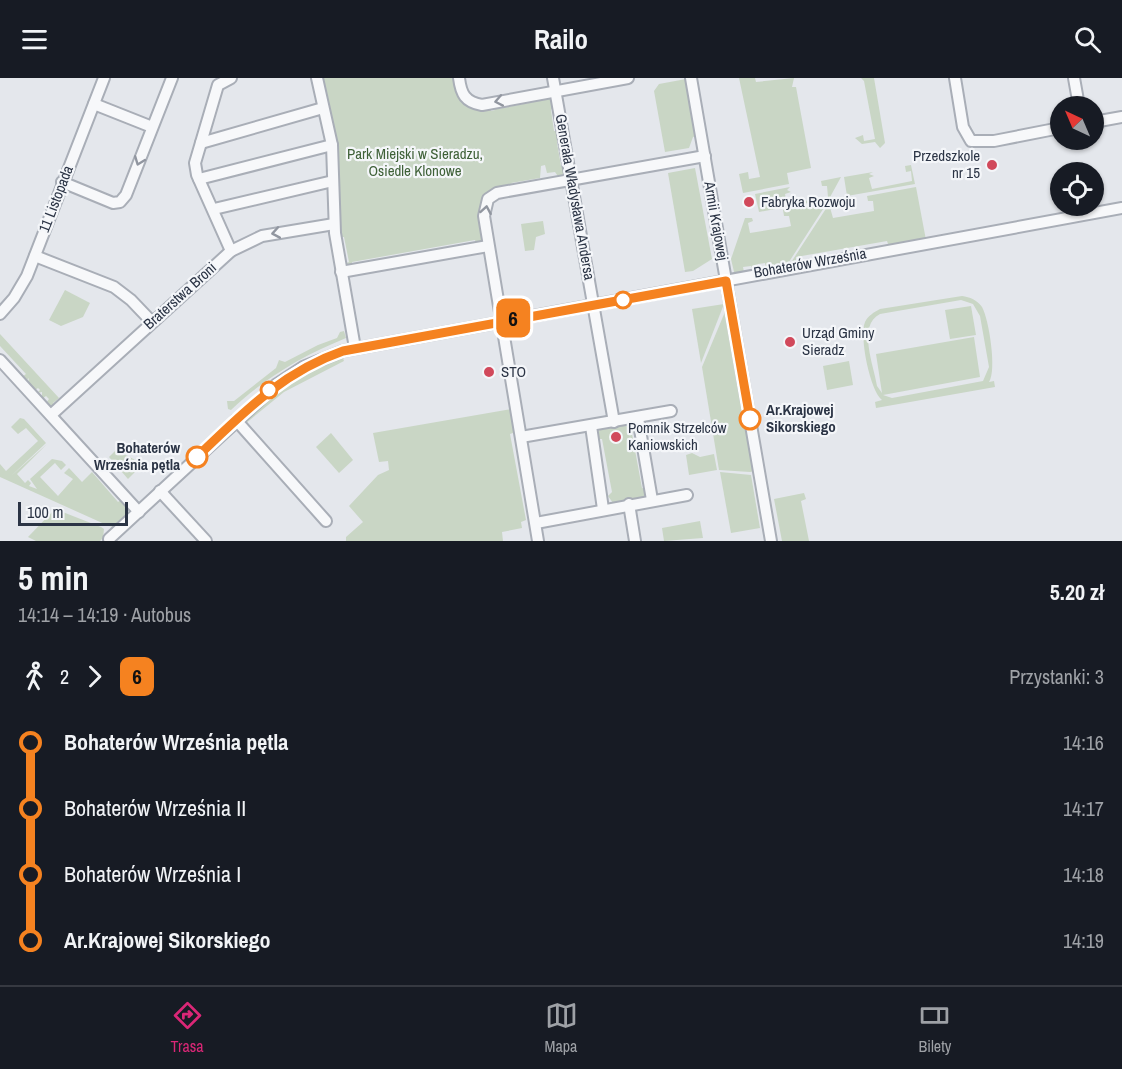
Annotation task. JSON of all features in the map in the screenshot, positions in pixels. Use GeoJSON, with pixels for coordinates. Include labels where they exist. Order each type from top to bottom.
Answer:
{"type":"FeatureCollection","features":[{"type":"Feature","properties":{"kind":"street","name":"11 Listopada"},"geometry":{"type":"LineString","coordinates":[[0,314],[22,286],[104,78]]}},
{"type":"Feature","properties":{"kind":"street"},"geometry":{"type":"LineString","coordinates":[[62,182],[113,203],[120,202],[126,195],[172,78]]}},
{"type":"Feature","properties":{"kind":"street"},"geometry":{"type":"LineString","coordinates":[[231,78],[218,85],[195,163],[199,179],[231,250]]}},
{"type":"Feature","properties":{"kind":"street"},"geometry":{"type":"LineString","coordinates":[[317,78],[332,145],[334,224],[355,348]]}},
{"type":"Feature","properties":{"kind":"street"},"geometry":{"type":"LineString","coordinates":[[459,78],[463,96],[472,103],[482,105],[628,78]]}},
{"type":"Feature","properties":{"kind":"street","name":"Generała Władysława Andersa"},"geometry":{"type":"LineString","coordinates":[[553,78],[614,422]]}},
{"type":"Feature","properties":{"kind":"street","name":"Armii Krajowej"},"geometry":{"type":"LineString","coordinates":[[691,78],[771,541]]}},
{"type":"Feature","properties":{"kind":"street"},"geometry":{"type":"LineString","coordinates":[[955,78],[966,135],[977,143],[1050,130]]}},
{"type":"Feature","properties":{"kind":"street"},"geometry":{"type":"LineString","coordinates":[[1074,78],[1077,96]]}},
{"type":"Feature","properties":{"kind":"street"},"geometry":{"type":"LineString","coordinates":[[94,104],[152,127]]}},
{"type":"Feature","properties":{"kind":"street"},"geometry":{"type":"LineString","coordinates":[[201,143],[323,108]]}},
{"type":"Feature","properties":{"kind":"street"},"geometry":{"type":"LineString","coordinates":[[1104,120],[1122,117]]}},
{"type":"Feature","properties":{"kind":"street"},"geometry":{"type":"LineString","coordinates":[[199,179],[332,145]]}},
{"type":"Feature","properties":{"kind":"street"},"geometry":{"type":"LineString","coordinates":[[538,541],[488,246],[485,205],[492,196],[512,189],[705,156]]}},
{"type":"Feature","properties":{"kind":"street"},"geometry":{"type":"LineString","coordinates":[[214,209],[333,181]]}},
{"type":"Feature","properties":{"kind":"street","name":"Bohaterów Września"},"geometry":{"type":"LineString","coordinates":[[109,540],[236,420],[290,374],[317,360],[355,348],[1122,208]]}},
{"type":"Feature","properties":{"kind":"street","name":"Braterstwa Broni"},"geometry":{"type":"LineString","coordinates":[[51,415],[231,250],[262,236],[334,224]]}},
{"type":"Feature","properties":{"kind":"street"},"geometry":{"type":"LineString","coordinates":[[341,272],[488,246]]}},
{"type":"Feature","properties":{"kind":"street"},"geometry":{"type":"LineString","coordinates":[[35,256],[114,288],[131,300],[152,322]]}},
{"type":"Feature","properties":{"kind":"street"},"geometry":{"type":"LineString","coordinates":[[0,360],[139,512]]}},
{"type":"Feature","properties":{"kind":"street"},"geometry":{"type":"LineString","coordinates":[[521,437],[671,411]]}},
{"type":"Feature","properties":{"kind":"street"},"geometry":{"type":"LineString","coordinates":[[638,417],[652,500]]}},
{"type":"Feature","properties":{"kind":"street"},"geometry":{"type":"LineString","coordinates":[[236,420],[326,521]]}},
{"type":"Feature","properties":{"kind":"street"},"geometry":{"type":"LineString","coordinates":[[591,426],[603,509]]}},
{"type":"Feature","properties":{"kind":"street"},"geometry":{"type":"LineString","coordinates":[[160,491],[206,541]]}},
{"type":"Feature","properties":{"kind":"street"},"geometry":{"type":"LineString","coordinates":[[536,523],[687,495]]}},
{"type":"Feature","properties":{"kind":"street"},"geometry":{"type":"LineString","coordinates":[[629,504],[635,541]]}},
{"type":"Feature","properties":{"kind":"green space","name":"Park Miejski w Sieradzu, Osiedle Klonowe"},"geometry":{"type":"Polygon","coordinates":[[[320,78],[456,78],[459,93],[489,106],[491,111],[495,110],[494,105],[498,109],[544,100],[545,94],[553,98],[555,104],[551,110],[554,131],[557,131],[560,141],[557,143],[561,166],[565,167],[566,176],[560,179],[555,172],[547,173],[545,165],[541,166],[540,178],[511,183],[518,187],[485,199],[485,241],[476,245],[475,240],[352,262],[352,267],[344,264],[349,262],[344,237],[338,237],[320,78]]]}},
{"type":"Feature","properties":{"kind":"green space"},"geometry":{"type":"Polygon","coordinates":[[[739,78],[755,78],[756,82],[794,78],[792,87],[796,87],[811,168],[787,173],[789,184],[743,193],[739,174],[748,172],[749,179],[760,177],[739,78]]]}},
{"type":"Feature","properties":{"kind":"green space"},"geometry":{"type":"Polygon","coordinates":[[[861,78],[874,78],[885,143],[880,148],[875,142],[862,144],[855,138],[863,135],[864,141],[875,139],[864,81],[861,78]]]}},
{"type":"Feature","properties":{"kind":"green space"},"geometry":{"type":"Polygon","coordinates":[[[686,79],[697,136],[693,137],[689,148],[665,152],[654,91],[659,84],[686,79]]]}},
{"type":"Feature","properties":{"kind":"green space"},"geometry":{"type":"Polygon","coordinates":[[[911,165],[915,184],[847,196],[844,177],[873,172],[869,174],[874,176],[869,178],[872,189],[912,181],[911,171],[906,172],[905,166],[911,165]]]}},
{"type":"Feature","properties":{"kind":"green space"},"geometry":{"type":"Polygon","coordinates":[[[695,168],[712,259],[693,271],[685,272],[668,173],[695,168]]]}},
{"type":"Feature","properties":{"kind":"green space"},"geometry":{"type":"Polygon","coordinates":[[[841,177],[829,199],[759,212],[755,194],[790,187],[787,190],[791,192],[785,194],[787,204],[828,197],[827,186],[822,186],[821,181],[841,177]]]}},
{"type":"Feature","properties":{"kind":"green space"},"geometry":{"type":"Polygon","coordinates":[[[916,187],[926,240],[889,247],[887,241],[796,257],[796,263],[790,264],[829,204],[833,218],[874,211],[873,201],[868,201],[867,196],[916,187]]]}},
{"type":"Feature","properties":{"kind":"green space"},"geometry":{"type":"Polygon","coordinates":[[[827,203],[787,265],[766,268],[765,263],[758,264],[759,270],[753,271],[751,266],[743,267],[744,272],[734,272],[731,259],[745,218],[752,218],[753,221],[748,223],[750,233],[787,227],[791,226],[789,216],[784,216],[783,210],[827,203]]]}},
{"type":"Feature","properties":{"kind":"green space"},"geometry":{"type":"Polygon","coordinates":[[[543,221],[545,234],[536,237],[534,250],[525,251],[521,224],[543,221]]]}},
{"type":"Feature","properties":{"kind":"green space"},"geometry":{"type":"Polygon","coordinates":[[[65,290],[90,303],[83,317],[61,326],[49,320],[65,290]]]}},
{"type":"Feature","properties":{"kind":"green space"},"geometry":{"type":"Polygon","coordinates":[[[962,296],[976,301],[982,307],[987,322],[992,357],[989,382],[994,381],[995,387],[876,408],[875,402],[882,400],[873,386],[863,339],[865,322],[880,309],[962,296]],[[961,300],[880,314],[873,319],[869,327],[869,347],[877,386],[882,393],[876,354],[974,337],[980,377],[883,395],[892,398],[983,381],[989,367],[980,316],[973,304],[961,300]]]}},
{"type":"Feature","properties":{"kind":"green space"},"geometry":{"type":"Polygon","coordinates":[[[724,304],[701,363],[692,309],[724,304]]]}},
{"type":"Feature","properties":{"kind":"green space"},"geometry":{"type":"Polygon","coordinates":[[[971,306],[976,335],[950,339],[945,310],[971,306]]]}},
{"type":"Feature","properties":{"kind":"green space"},"geometry":{"type":"Polygon","coordinates":[[[727,307],[755,471],[750,472],[719,470],[702,367],[727,307]]]}},
{"type":"Feature","properties":{"kind":"green space"},"geometry":{"type":"Polygon","coordinates":[[[344,331],[346,338],[285,368],[231,410],[228,409],[227,401],[234,401],[276,368],[279,360],[285,362],[337,338],[340,332],[344,331]]]}},
{"type":"Feature","properties":{"kind":"green space"},"geometry":{"type":"Polygon","coordinates":[[[0,334],[59,398],[53,403],[55,406],[49,406],[46,403],[49,399],[46,396],[42,399],[42,392],[37,393],[40,390],[38,388],[35,390],[28,383],[29,378],[26,381],[22,377],[26,374],[0,346],[0,334]]]}},
{"type":"Feature","properties":{"kind":"green space"},"geometry":{"type":"Polygon","coordinates":[[[342,356],[344,361],[284,392],[245,424],[246,418],[281,388],[342,356]]]}},
{"type":"Feature","properties":{"kind":"green space"},"geometry":{"type":"Polygon","coordinates":[[[849,361],[853,385],[827,390],[823,366],[849,361]]]}},
{"type":"Feature","properties":{"kind":"green space"},"geometry":{"type":"Polygon","coordinates":[[[512,409],[516,432],[510,434],[526,520],[521,522],[522,528],[502,532],[503,541],[346,541],[346,537],[363,522],[349,506],[378,475],[389,470],[388,461],[379,462],[373,433],[512,409]]]}},
{"type":"Feature","properties":{"kind":"green space"},"geometry":{"type":"Polygon","coordinates":[[[20,418],[24,419],[46,443],[11,476],[47,444],[17,474],[25,483],[28,480],[31,483],[29,486],[37,489],[30,479],[52,459],[62,461],[66,465],[61,470],[55,463],[40,477],[58,496],[73,479],[64,473],[69,468],[82,482],[92,472],[118,502],[122,499],[126,507],[125,514],[115,527],[0,477],[0,464],[6,471],[38,441],[26,428],[18,434],[11,427],[20,418]]]}},
{"type":"Feature","properties":{"kind":"green space"},"geometry":{"type":"Polygon","coordinates":[[[630,424],[635,430],[632,434],[642,488],[646,489],[646,494],[642,498],[613,503],[608,496],[612,492],[602,439],[599,439],[597,433],[600,430],[630,424]]]}},
{"type":"Feature","properties":{"kind":"green space"},"geometry":{"type":"Polygon","coordinates":[[[331,433],[353,460],[339,473],[316,447],[331,433]]]}},
{"type":"Feature","properties":{"kind":"green space"},"geometry":{"type":"Polygon","coordinates":[[[116,450],[143,464],[128,479],[109,457],[116,450]]]}},
{"type":"Feature","properties":{"kind":"green space"},"geometry":{"type":"Polygon","coordinates":[[[692,453],[700,457],[714,454],[717,470],[689,475],[686,455],[692,453]]]}},
{"type":"Feature","properties":{"kind":"green space"},"geometry":{"type":"Polygon","coordinates":[[[720,472],[751,475],[760,528],[731,533],[720,472]]]}},
{"type":"Feature","properties":{"kind":"green space"},"geometry":{"type":"Polygon","coordinates":[[[804,493],[806,499],[801,501],[809,541],[782,541],[774,499],[804,493]]]}},
{"type":"Feature","properties":{"kind":"green space"},"geometry":{"type":"Polygon","coordinates":[[[55,509],[101,527],[104,529],[103,538],[100,541],[36,541],[28,537],[55,509]]]}},
{"type":"Feature","properties":{"kind":"green space"},"geometry":{"type":"Polygon","coordinates":[[[700,521],[703,538],[664,541],[662,528],[700,521]]]}},
{"type":"Feature","properties":{"kind":"bus line","name":"6"},"geometry":{"type":"LineString","coordinates":[[197,457],[253,403],[290,374],[317,360],[343,351],[513,318],[726,281],[750,419]]}},
{"type":"Feature","properties":{"kind":"place","name":"Przedszkole nr 15"},"geometry":{"type":"Point","coordinates":[992,165]}},
{"type":"Feature","properties":{"kind":"place","name":"Fabryka Rozwoju"},"geometry":{"type":"Point","coordinates":[749,202]}},
{"type":"Feature","properties":{"kind":"place","name":"Urząd Gminy Sieradz"},"geometry":{"type":"Point","coordinates":[790,342]}},
{"type":"Feature","properties":{"kind":"place","name":"STO"},"geometry":{"type":"Point","coordinates":[489,372]}},
{"type":"Feature","properties":{"kind":"place","name":"Ar.Krajowej Sikorskiego"},"geometry":{"type":"Point","coordinates":[750,419]}},
{"type":"Feature","properties":{"kind":"place","name":"Pomnik Strzelców Kaniowskich"},"geometry":{"type":"Point","coordinates":[616,437]}},
{"type":"Feature","properties":{"kind":"place","name":"Bohaterów Września pętla"},"geometry":{"type":"Point","coordinates":[197,457]}}]}
